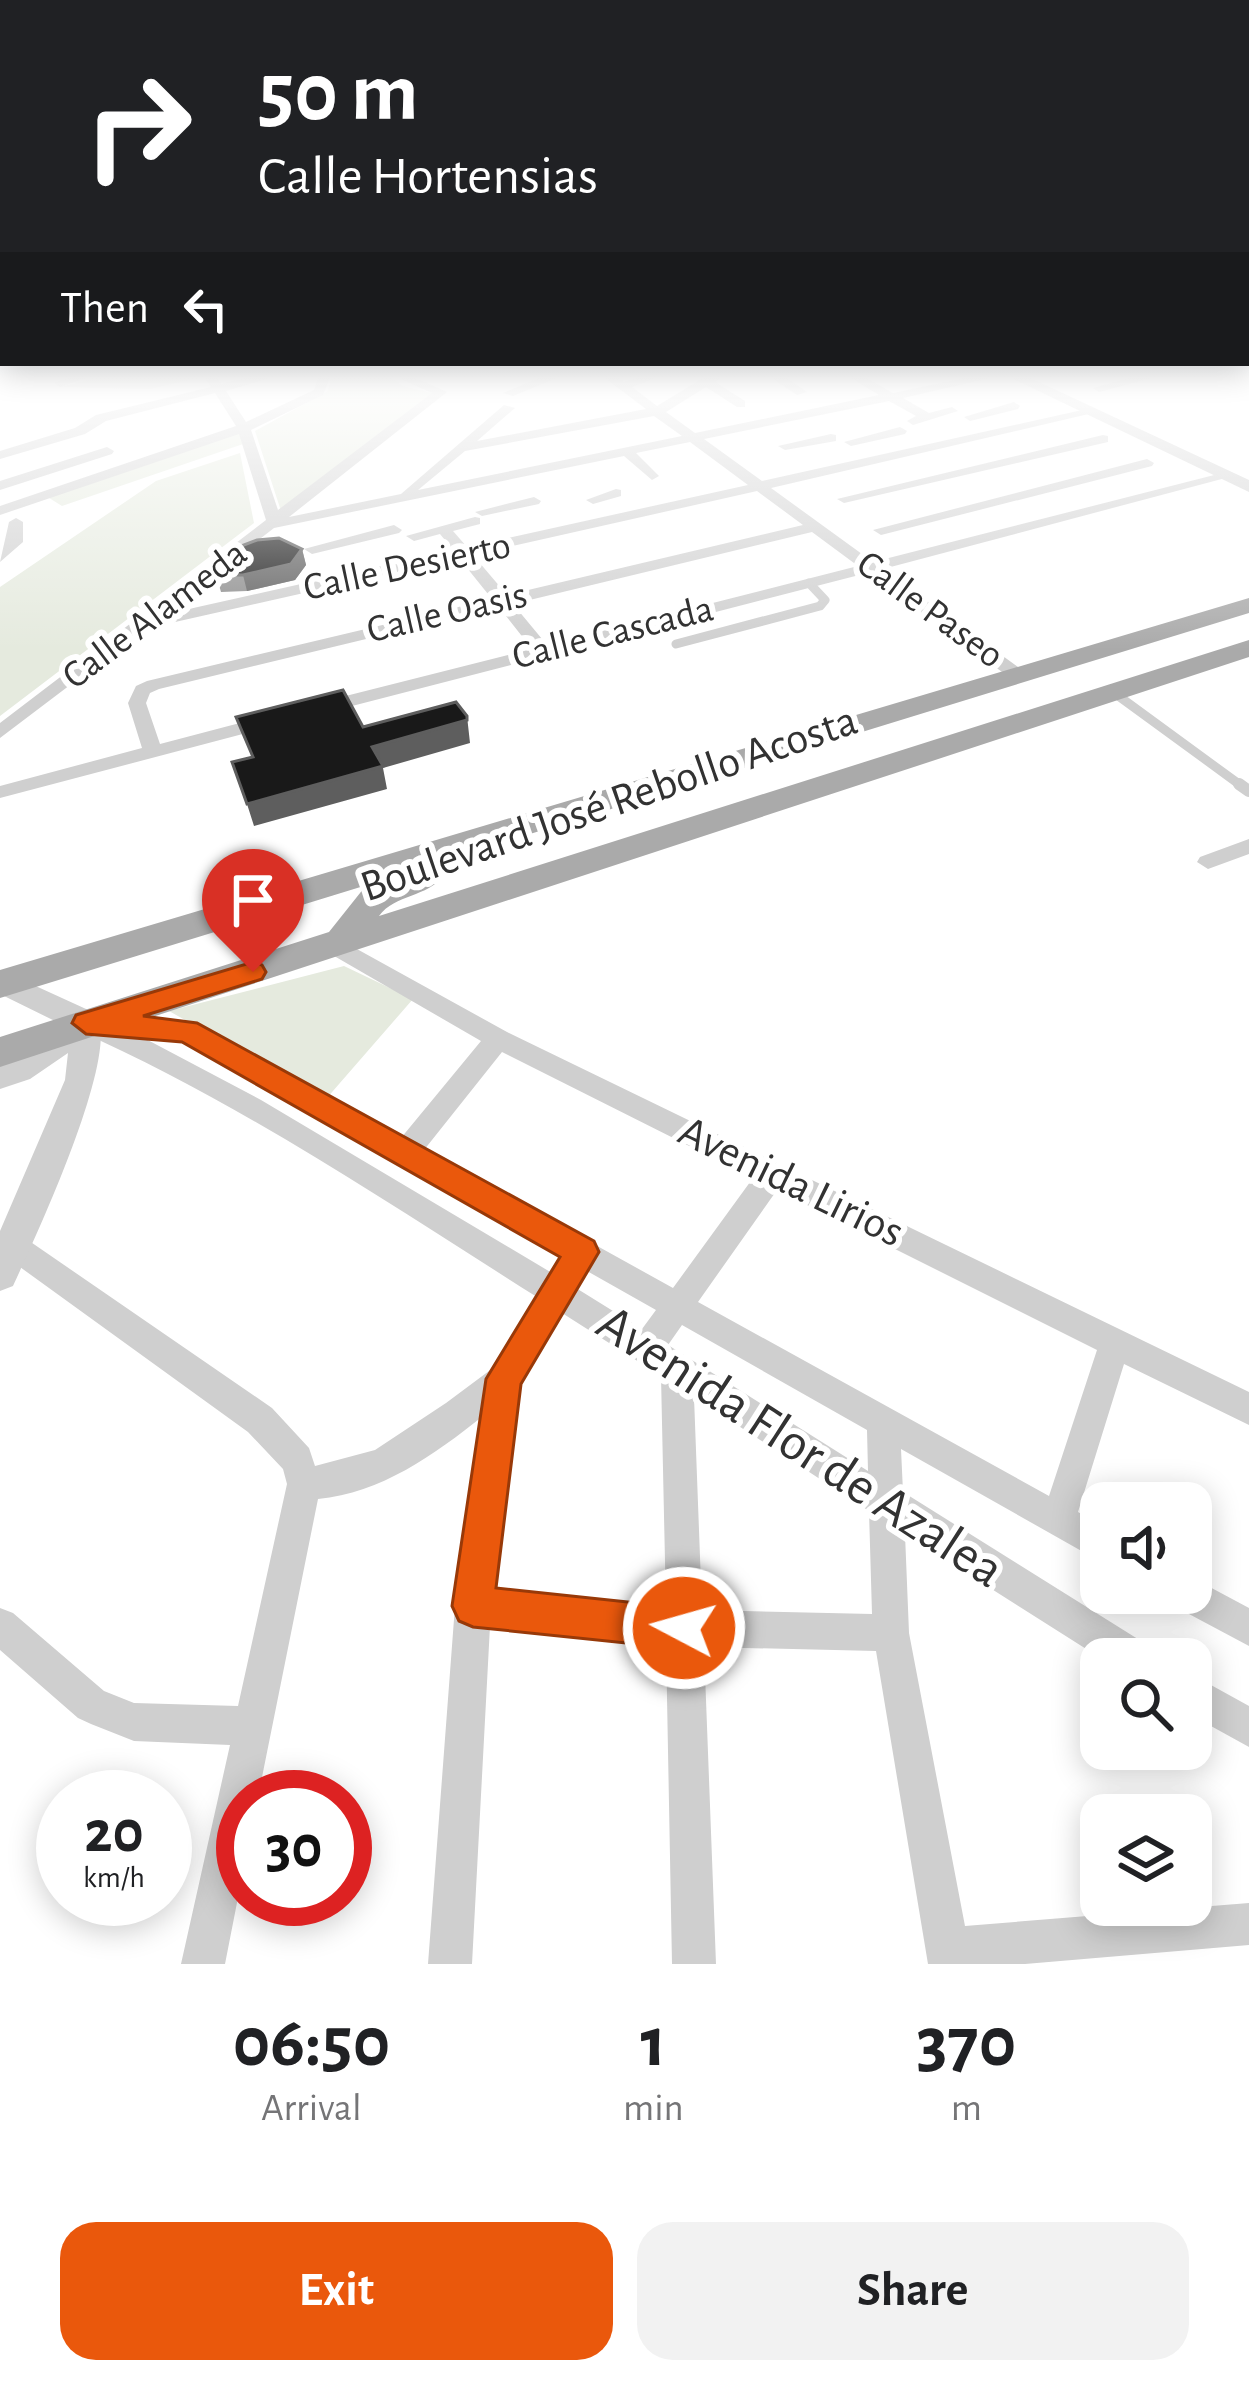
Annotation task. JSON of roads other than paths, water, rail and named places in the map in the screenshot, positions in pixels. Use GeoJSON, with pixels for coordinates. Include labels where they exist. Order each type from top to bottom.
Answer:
{"type":"FeatureCollection","features":[{"type":"Feature","properties":{"kind":"main road","name":"Boulevard José Rebollo Acosta"},"geometry":{"type":"LineString","coordinates":[[2,984],[1249,605]]}},
{"type":"Feature","properties":{"kind":"main road","name":"Boulevard José Rebollo Acosta"},"geometry":{"type":"LineString","coordinates":[[0,1052],[1249,648]]}},
{"type":"Feature","properties":{"kind":"main road"},"geometry":{"type":"LineString","coordinates":[[904,756],[929,736],[1028,698],[1030,692],[1019,676]]}},
{"type":"Feature","properties":{"kind":"main road"},"geometry":{"type":"LineString","coordinates":[[337,946],[360,912],[381,892],[553,833],[603,809],[622,793]]}},
{"type":"Feature","properties":{"kind":"street"},"geometry":{"type":"LineString","coordinates":[[0,486],[59,467]]}},
{"type":"Feature","properties":{"kind":"street"},"geometry":{"type":"LineString","coordinates":[[105,467],[114,472]]}},
{"type":"Feature","properties":{"kind":"street"},"geometry":{"type":"LineString","coordinates":[[0,511],[133,467]]}},
{"type":"Feature","properties":{"kind":"street"},"geometry":{"type":"LineString","coordinates":[[0,557],[11,528],[165,467]]}},
{"type":"Feature","properties":{"kind":"street"},"geometry":{"type":"LineString","coordinates":[[256,467],[275,524],[554,467]]}},
{"type":"Feature","properties":{"kind":"street","name":"Calle Alameda"},"geometry":{"type":"LineString","coordinates":[[0,732],[347,467]]}},
{"type":"Feature","properties":{"kind":"street"},"geometry":{"type":"LineString","coordinates":[[400,497],[438,467]]}},
{"type":"Feature","properties":{"kind":"street"},"geometry":{"type":"LineString","coordinates":[[634,482],[659,475],[647,467]]}},
{"type":"Feature","properties":{"kind":"street","name":"Calle Paseo"},"geometry":{"type":"LineString","coordinates":[[736,467],[1019,676]]}},
{"type":"Feature","properties":{"kind":"street","name":"Calle Desierto"},"geometry":{"type":"LineString","coordinates":[[145,623],[857,467]]}},
{"type":"Feature","properties":{"kind":"street"},"geometry":{"type":"LineString","coordinates":[[931,467],[945,475]]}},
{"type":"Feature","properties":{"kind":"street"},"geometry":{"type":"LineString","coordinates":[[844,499],[978,467]]}},
{"type":"Feature","properties":{"kind":"street"},"geometry":{"type":"LineString","coordinates":[[881,530],[1136,467]]}},
{"type":"Feature","properties":{"kind":"street"},"geometry":{"type":"LineString","coordinates":[[1206,467],[1249,488]]}},
{"type":"Feature","properties":{"kind":"street"},"geometry":{"type":"LineString","coordinates":[[848,469],[880,490]]}},
{"type":"Feature","properties":{"kind":"street"},"geometry":{"type":"LineString","coordinates":[[1108,473],[1150,495]]}},
{"type":"Feature","properties":{"kind":"street","name":"Calle Cascada"},"geometry":{"type":"LineString","coordinates":[[0,792],[1226,476]]}},
{"type":"Feature","properties":{"kind":"street"},"geometry":{"type":"LineString","coordinates":[[21,479],[61,507]]}},
{"type":"Feature","properties":{"kind":"street"},"geometry":{"type":"LineString","coordinates":[[488,480],[508,506]]}},
{"type":"Feature","properties":{"kind":"street"},"geometry":{"type":"LineString","coordinates":[[1043,489],[1086,512]]}},
{"type":"Feature","properties":{"kind":"street"},"geometry":{"type":"LineString","coordinates":[[616,493],[593,500],[620,520]]}},
{"type":"Feature","properties":{"kind":"street"},"geometry":{"type":"LineString","coordinates":[[415,536],[534,501]]}},
{"type":"Feature","properties":{"kind":"street"},"geometry":{"type":"LineString","coordinates":[[984,502],[1024,527]]}},
{"type":"Feature","properties":{"kind":"street"},"geometry":{"type":"LineString","coordinates":[[334,512],[355,539]]}},
{"type":"Feature","properties":{"kind":"street"},"geometry":{"type":"LineString","coordinates":[[921,520],[957,545]]}},
{"type":"Feature","properties":{"kind":"street","name":"Calle Oasis"},"geometry":{"type":"LineString","coordinates":[[153,751],[137,703],[142,690],[153,685],[817,526]]}},
{"type":"Feature","properties":{"kind":"street"},"geometry":{"type":"LineString","coordinates":[[312,549],[394,530]]}},
{"type":"Feature","properties":{"kind":"street"},"geometry":{"type":"LineString","coordinates":[[444,530],[543,651]]}},
{"type":"Feature","properties":{"kind":"street"},"geometry":{"type":"LineString","coordinates":[[1208,862],[1249,846]]}},
{"type":"Feature","properties":{"kind":"street","name":"Avenida Lirios"},"geometry":{"type":"LineString","coordinates":[[337,946],[499,1039],[1249,1409]]}},
{"type":"Feature","properties":{"kind":"street"},"geometry":{"type":"LineString","coordinates":[[2,984],[86,1023]]}},
{"type":"Feature","properties":{"kind":"street"},"geometry":{"type":"LineString","coordinates":[[0,1076],[19,1070],[86,1023]]}},
{"type":"Feature","properties":{"kind":"street"},"geometry":{"type":"LineString","coordinates":[[86,1023],[81,1080],[6,1260],[278,1435],[297,1460],[304,1484],[203,1964]]}},
{"type":"Feature","properties":{"kind":"street","name":"Avenida Flor de Azalea"},"geometry":{"type":"LineString","coordinates":[[86,1023],[187,1031],[883,1426],[1080,1532]]}},
{"type":"Feature","properties":{"kind":"street","name":"Avenida Flor de Azalea"},"geometry":{"type":"LineString","coordinates":[[86,1023],[223,1092],[557,1291],[887,1507],[1102,1638]]}},
{"type":"Feature","properties":{"kind":"street"},"geometry":{"type":"LineString","coordinates":[[406,1152],[499,1039]]}},
{"type":"Feature","properties":{"kind":"street"},"geometry":{"type":"LineString","coordinates":[[694,1964],[684,1628],[662,1356],[676,1306],[773,1173]]}},
{"type":"Feature","properties":{"kind":"street"},"geometry":{"type":"LineString","coordinates":[[304,1484],[333,1483],[373,1472],[404,1455],[504,1379],[582,1252]]}},
{"type":"Feature","properties":{"kind":"street"},"geometry":{"type":"LineString","coordinates":[[1058,1520],[1116,1340]]}},
{"type":"Feature","properties":{"kind":"street"},"geometry":{"type":"LineString","coordinates":[[450,1964],[473,1606],[504,1379]]}},
{"type":"Feature","properties":{"kind":"street"},"geometry":{"type":"LineString","coordinates":[[883,1426],[891,1633],[949,1957],[1249,1924]]}},
{"type":"Feature","properties":{"kind":"street"},"geometry":{"type":"LineString","coordinates":[[473,1606],[684,1628],[891,1633]]}},
{"type":"Feature","properties":{"kind":"street"},"geometry":{"type":"LineString","coordinates":[[1212,1607],[1249,1628]]}},
{"type":"Feature","properties":{"kind":"street"},"geometry":{"type":"LineString","coordinates":[[0,1626],[91,1706],[134,1722],[253,1726]]}},
{"type":"Feature","properties":{"kind":"street"},"geometry":{"type":"LineString","coordinates":[[1212,1706],[1249,1728]]}},
{"type":"Feature","properties":{"kind":"lane"},"geometry":{"type":"LineString","coordinates":[[676,644],[820,606],[824,600],[809,583]]}},
{"type":"Feature","properties":{"kind":"lane"},"geometry":{"type":"LineString","coordinates":[[1113,692],[1249,791]]}}]}
